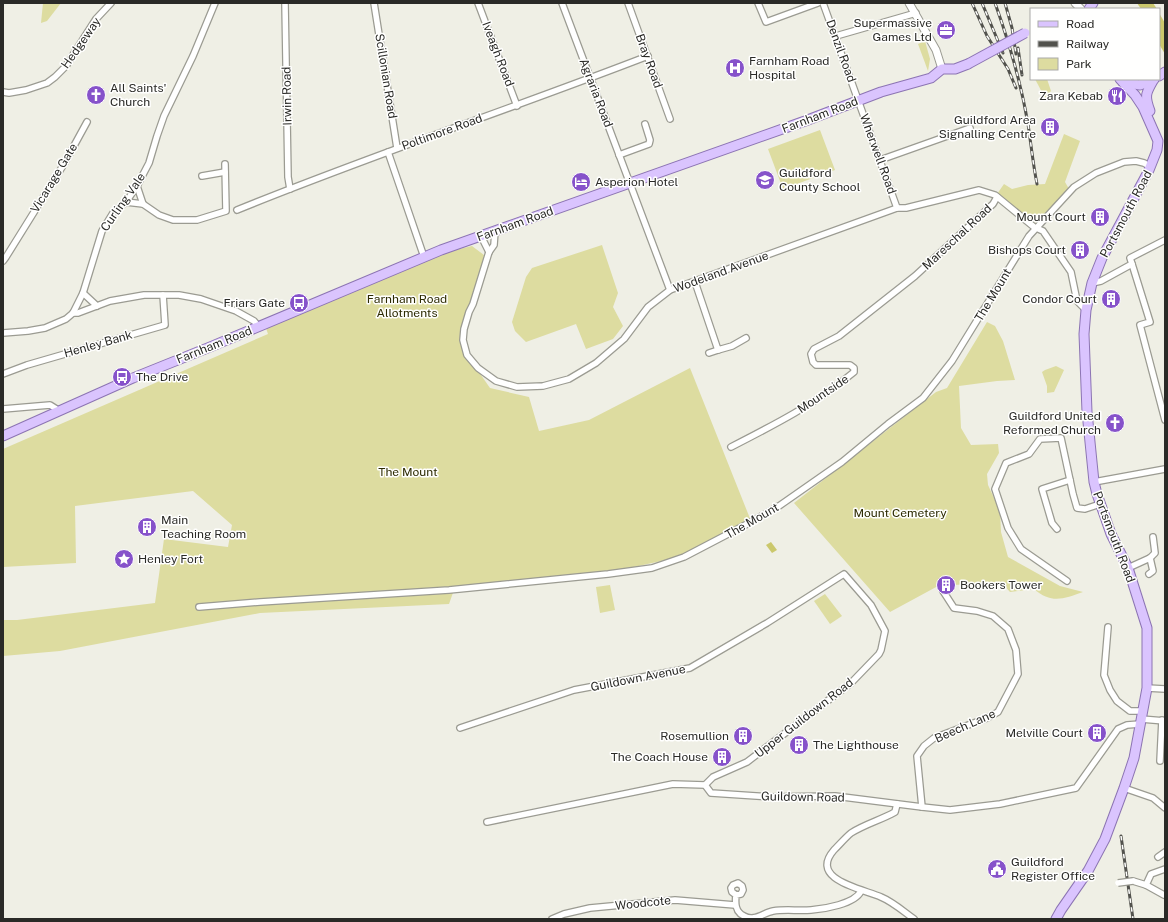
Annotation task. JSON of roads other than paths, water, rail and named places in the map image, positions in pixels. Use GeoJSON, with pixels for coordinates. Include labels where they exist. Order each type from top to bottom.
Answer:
{"type":"FeatureCollection","features":[{"type":"Feature","properties":{"kind":"main road","name":"Farnham Road"},"geometry":{"type":"LineString","coordinates":[[3,436],[58,410],[133,378],[424,257],[495,230],[805,121],[881,92],[931,78],[942,69],[955,69],[968,64],[1028,32]]}},
{"type":"Feature","properties":{"kind":"main road"},"geometry":{"type":"LineString","coordinates":[[1122,81],[1140,85],[1152,80]]}},
{"type":"Feature","properties":{"kind":"main road"},"geometry":{"type":"LineString","coordinates":[[1153,80],[1146,93],[1146,99],[1157,128],[1160,147]]}},
{"type":"Feature","properties":{"kind":"main road"},"geometry":{"type":"LineString","coordinates":[[1122,81],[1135,95],[1143,107],[1160,147]]}},
{"type":"Feature","properties":{"kind":"main road","name":"Portsmouth Road"},"geometry":{"type":"LineString","coordinates":[[1056,919],[1088,870],[1105,838],[1134,758],[1146,688],[1146,628],[1128,568],[1100,504],[1094,482],[1087,412],[1084,334],[1086,310],[1092,283],[1102,258],[1160,147]]}},
{"type":"Feature","properties":{"kind":"street","name":"Hedgeway"},"geometry":{"type":"LineString","coordinates":[[3,92],[10,93],[26,90],[47,83],[55,77],[66,66],[96,19],[111,3]]}},
{"type":"Feature","properties":{"kind":"street","name":"Curling Vale"},"geometry":{"type":"LineString","coordinates":[[73,313],[83,292],[102,231],[113,213],[126,202],[137,186],[149,163],[156,136],[164,116],[193,56],[216,3]]}},
{"type":"Feature","properties":{"kind":"street","name":"Irwin Road"},"geometry":{"type":"LineString","coordinates":[[285,3],[288,177],[290,189]]}},
{"type":"Feature","properties":{"kind":"street","name":"Scillonian Road"},"geometry":{"type":"LineString","coordinates":[[374,3],[397,148]]}},
{"type":"Feature","properties":{"kind":"street","name":"Iveagh Road"},"geometry":{"type":"LineString","coordinates":[[478,3],[517,106]]}},
{"type":"Feature","properties":{"kind":"street","name":"Agraria Road"},"geometry":{"type":"LineString","coordinates":[[562,3],[670,290]]}},
{"type":"Feature","properties":{"kind":"street","name":"Bray Road"},"geometry":{"type":"LineString","coordinates":[[628,3],[670,119]]}},
{"type":"Feature","properties":{"kind":"street"},"geometry":{"type":"LineString","coordinates":[[758,3],[766,22],[818,3]]}},
{"type":"Feature","properties":{"kind":"street","name":"Denzil Road"},"geometry":{"type":"LineString","coordinates":[[823,3],[859,100]]}},
{"type":"Feature","properties":{"kind":"street"},"geometry":{"type":"LineString","coordinates":[[909,3],[936,50],[942,69]]}},
{"type":"Feature","properties":{"kind":"street"},"geometry":{"type":"LineString","coordinates":[[836,36],[916,13]]}},
{"type":"Feature","properties":{"kind":"street","name":"Poltimore Road"},"geometry":{"type":"LineString","coordinates":[[237,210],[397,148],[517,106],[648,56]]}},
{"type":"Feature","properties":{"kind":"street","name":"Wherwell Road"},"geometry":{"type":"LineString","coordinates":[[859,100],[897,208]]}},
{"type":"Feature","properties":{"kind":"street","name":"Vicarage Gate"},"geometry":{"type":"LineString","coordinates":[[3,261],[64,164],[87,122]]}},
{"type":"Feature","properties":{"kind":"street"},"geometry":{"type":"LineString","coordinates":[[620,154],[649,144],[650,140],[645,124]]}},
{"type":"Feature","properties":{"kind":"street"},"geometry":{"type":"LineString","coordinates":[[880,160],[970,128]]}},
{"type":"Feature","properties":{"kind":"street"},"geometry":{"type":"LineString","coordinates":[[388,152],[424,257]]}},
{"type":"Feature","properties":{"kind":"street","name":"The Mount"},"geometry":{"type":"LineString","coordinates":[[199,607],[449,590],[601,575],[652,568],[684,557],[745,526],[779,506],[834,468],[888,424],[923,398],[952,361],[1029,236],[1074,186],[1091,176],[1128,161],[1140,162],[1151,166]]}},
{"type":"Feature","properties":{"kind":"street"},"geometry":{"type":"LineString","coordinates":[[126,202],[143,204],[159,215],[173,220],[197,220],[226,211],[224,164]]}},
{"type":"Feature","properties":{"kind":"street"},"geometry":{"type":"LineString","coordinates":[[202,176],[225,172]]}},
{"type":"Feature","properties":{"kind":"street"},"geometry":{"type":"LineString","coordinates":[[137,186],[143,204]]}},
{"type":"Feature","properties":{"kind":"street","name":"Wodeland Avenue"},"geometry":{"type":"LineString","coordinates":[[495,230],[494,245],[489,252],[473,304],[469,312],[464,329],[463,340],[467,355],[478,368],[496,381],[517,387],[543,386],[569,379],[596,363],[624,340],[648,307],[664,293],[670,290],[897,208],[906,208],[979,190],[997,197],[1036,228],[1043,231],[1071,272],[1077,301],[1086,310]]}},
{"type":"Feature","properties":{"kind":"street","name":"Mareschal Road"},"geometry":{"type":"LineString","coordinates":[[915,276],[993,204],[997,197]]}},
{"type":"Feature","properties":{"kind":"street"},"geometry":{"type":"LineString","coordinates":[[481,236],[489,252]]}},
{"type":"Feature","properties":{"kind":"street"},"geometry":{"type":"LineString","coordinates":[[1092,283],[1101,282],[1165,240]]}},
{"type":"Feature","properties":{"kind":"street"},"geometry":{"type":"LineString","coordinates":[[1131,261],[1150,322],[1140,325],[1165,420]]}},
{"type":"Feature","properties":{"kind":"street","name":"Mountside"},"geometry":{"type":"LineString","coordinates":[[731,447],[787,417],[835,388],[854,372],[854,368],[850,365],[816,365],[813,362],[811,354],[814,349],[839,336],[915,276]]}},
{"type":"Feature","properties":{"kind":"street"},"geometry":{"type":"LineString","coordinates":[[695,282],[718,350]]}},
{"type":"Feature","properties":{"kind":"street"},"geometry":{"type":"LineString","coordinates":[[83,292],[97,306]]}},
{"type":"Feature","properties":{"kind":"street"},"geometry":{"type":"LineString","coordinates":[[3,333],[44,328],[57,323],[73,313],[117,300],[144,295],[163,295],[201,299],[236,311],[254,321],[258,326]]}},
{"type":"Feature","properties":{"kind":"street","name":"Henley Bank"},"geometry":{"type":"LineString","coordinates":[[3,374],[27,365],[165,325],[163,295]]}},
{"type":"Feature","properties":{"kind":"street"},"geometry":{"type":"LineString","coordinates":[[709,353],[732,346],[746,338]]}},
{"type":"Feature","properties":{"kind":"street"},"geometry":{"type":"LineString","coordinates":[[3,409],[50,405],[58,410]]}},
{"type":"Feature","properties":{"kind":"street"},"geometry":{"type":"LineString","coordinates":[[1067,581],[1021,549],[1008,528],[995,489],[1006,463],[1029,454],[1040,439],[1061,438],[1077,508],[1085,509],[1100,504]]}},
{"type":"Feature","properties":{"kind":"street"},"geometry":{"type":"LineString","coordinates":[[1094,482],[1165,469]]}},
{"type":"Feature","properties":{"kind":"street"},"geometry":{"type":"LineString","coordinates":[[1057,529],[1052,523],[1042,489],[1070,480]]}},
{"type":"Feature","properties":{"kind":"street"},"geometry":{"type":"LineString","coordinates":[[1128,568],[1150,558],[1155,553],[1153,537]]}},
{"type":"Feature","properties":{"kind":"street"},"geometry":{"type":"LineString","coordinates":[[1149,574],[1154,571],[1150,558]]}},
{"type":"Feature","properties":{"kind":"street","name":"Guildown Avenue"},"geometry":{"type":"LineString","coordinates":[[460,728],[574,690],[690,668],[767,623],[844,574]]}},
{"type":"Feature","properties":{"kind":"street","name":"Upper Guildown Road"},"geometry":{"type":"LineString","coordinates":[[705,785],[713,777],[747,762],[851,683],[879,654],[885,631],[871,605],[844,574]]}},
{"type":"Feature","properties":{"kind":"street","name":"Beech Lane"},"geometry":{"type":"LineString","coordinates":[[922,808],[917,756],[924,746],[934,738],[987,718],[998,712],[1018,674],[1016,650],[1008,629],[993,616],[977,611],[954,608],[943,591]]}},
{"type":"Feature","properties":{"kind":"street"},"geometry":{"type":"LineString","coordinates":[[1108,627],[1104,676],[1117,701],[1130,711],[1141,718],[1164,720],[1160,761]]}},
{"type":"Feature","properties":{"kind":"street"},"geometry":{"type":"LineString","coordinates":[[1146,688],[1165,689]]}},
{"type":"Feature","properties":{"kind":"street","name":"Guildown Road"},"geometry":{"type":"LineString","coordinates":[[487,822],[673,784],[705,785],[711,793],[770,797],[835,796],[922,808],[950,810],[1000,804],[1076,788],[1118,730],[1141,718]]}},
{"type":"Feature","properties":{"kind":"street"},"geometry":{"type":"LineString","coordinates":[[1124,788],[1153,798],[1165,808]]}},
{"type":"Feature","properties":{"kind":"street"},"geometry":{"type":"LineString","coordinates":[[897,804],[896,812],[884,819],[869,824],[846,837],[829,856],[828,865],[830,874],[837,880],[861,891],[879,896],[892,902],[914,919]]}},
{"type":"Feature","properties":{"kind":"street"},"geometry":{"type":"LineString","coordinates":[[1158,857],[1165,852]]}},
{"type":"Feature","properties":{"kind":"street"},"geometry":{"type":"LineString","coordinates":[[1146,885],[1151,874],[1165,869]]}},
{"type":"Feature","properties":{"kind":"street"},"geometry":{"type":"LineString","coordinates":[[1118,883],[1133,881],[1146,885],[1164,895]]}},
{"type":"Feature","properties":{"kind":"street"},"geometry":{"type":"LineString","coordinates":[[736,895],[735,905],[738,911],[743,916],[752,918],[773,911],[811,910],[834,906],[854,899],[861,891]]}},
{"type":"Feature","properties":{"kind":"street","name":"Woodcote"},"geometry":{"type":"LineString","coordinates":[[552,919],[564,914],[590,908],[675,900],[735,905]]}},
{"type":"Feature","properties":{"kind":"railway"},"geometry":{"type":"LineString","coordinates":[[972,3],[987,36],[1008,69],[1016,88]]}},
{"type":"Feature","properties":{"kind":"railway"},"geometry":{"type":"LineString","coordinates":[[982,3],[1003,53]]}},
{"type":"Feature","properties":{"kind":"railway"},"geometry":{"type":"LineString","coordinates":[[995,3],[1010,48],[1022,93],[1037,184]]}},
{"type":"Feature","properties":{"kind":"railway"},"geometry":{"type":"LineString","coordinates":[[1005,3],[1012,28],[1016,54]]}},
{"type":"Feature","properties":{"kind":"railway"},"geometry":{"type":"LineString","coordinates":[[1018,48],[1022,75]]}},
{"type":"Feature","properties":{"kind":"railway"},"geometry":{"type":"LineString","coordinates":[[1121,836],[1133,919]]}},
{"type":"Feature","properties":{"kind":"place","name":"Supermassive Games Ltd"},"geometry":{"type":"Point","coordinates":[946,30]}},
{"type":"Feature","properties":{"kind":"place","name":"Farnham Road Hospital"},"geometry":{"type":"Point","coordinates":[735,68]}},
{"type":"Feature","properties":{"kind":"place","name":"All Saints' Church"},"geometry":{"type":"Point","coordinates":[96,95]}},
{"type":"Feature","properties":{"kind":"place","name":"Zara Kebab"},"geometry":{"type":"Point","coordinates":[1117,96]}},
{"type":"Feature","properties":{"kind":"place","name":"Guildford Area Signalling Centre"},"geometry":{"type":"Point","coordinates":[1050,127]}},
{"type":"Feature","properties":{"kind":"place","name":"Guildford County School"},"geometry":{"type":"Point","coordinates":[765,180]}},
{"type":"Feature","properties":{"kind":"place","name":"Asperion Hotel"},"geometry":{"type":"Point","coordinates":[581,182]}},
{"type":"Feature","properties":{"kind":"place","name":"Mount Court"},"geometry":{"type":"Point","coordinates":[1100,217]}},
{"type":"Feature","properties":{"kind":"place","name":"Bishops Court"},"geometry":{"type":"Point","coordinates":[1080,250]}},
{"type":"Feature","properties":{"kind":"place","name":"Condor Court"},"geometry":{"type":"Point","coordinates":[1111,299]}},
{"type":"Feature","properties":{"kind":"place","name":"Friars Gate"},"geometry":{"type":"Point","coordinates":[299,303]}},
{"type":"Feature","properties":{"kind":"place","name":"The Drive"},"geometry":{"type":"Point","coordinates":[122,377]}},
{"type":"Feature","properties":{"kind":"place","name":"Guildford United Reformed Church"},"geometry":{"type":"Point","coordinates":[1115,423]}},
{"type":"Feature","properties":{"kind":"place","name":"Main Teaching Room"},"geometry":{"type":"Point","coordinates":[147,527]}},
{"type":"Feature","properties":{"kind":"place","name":"Henley Fort"},"geometry":{"type":"Point","coordinates":[124,559]}},
{"type":"Feature","properties":{"kind":"place","name":"Bookers Tower"},"geometry":{"type":"Point","coordinates":[946,585]}},
{"type":"Feature","properties":{"kind":"place","name":"Melville Court"},"geometry":{"type":"Point","coordinates":[1097,733]}},
{"type":"Feature","properties":{"kind":"place","name":"Rosemullion"},"geometry":{"type":"Point","coordinates":[743,736]}},
{"type":"Feature","properties":{"kind":"place","name":"The Lighthouse"},"geometry":{"type":"Point","coordinates":[799,745]}},
{"type":"Feature","properties":{"kind":"place","name":"The Coach House"},"geometry":{"type":"Point","coordinates":[722,757]}},
{"type":"Feature","properties":{"kind":"place","name":"Guildford Register Office"},"geometry":{"type":"Point","coordinates":[997,869]}},
{"type":"Feature","properties":{"kind":"park label","name":"Farnham Road Allotments"},"geometry":{"type":"Point","coordinates":[407,306]}},
{"type":"Feature","properties":{"kind":"park label","name":"Mount Cemetery"},"geometry":{"type":"Point","coordinates":[900,513]}}]}
